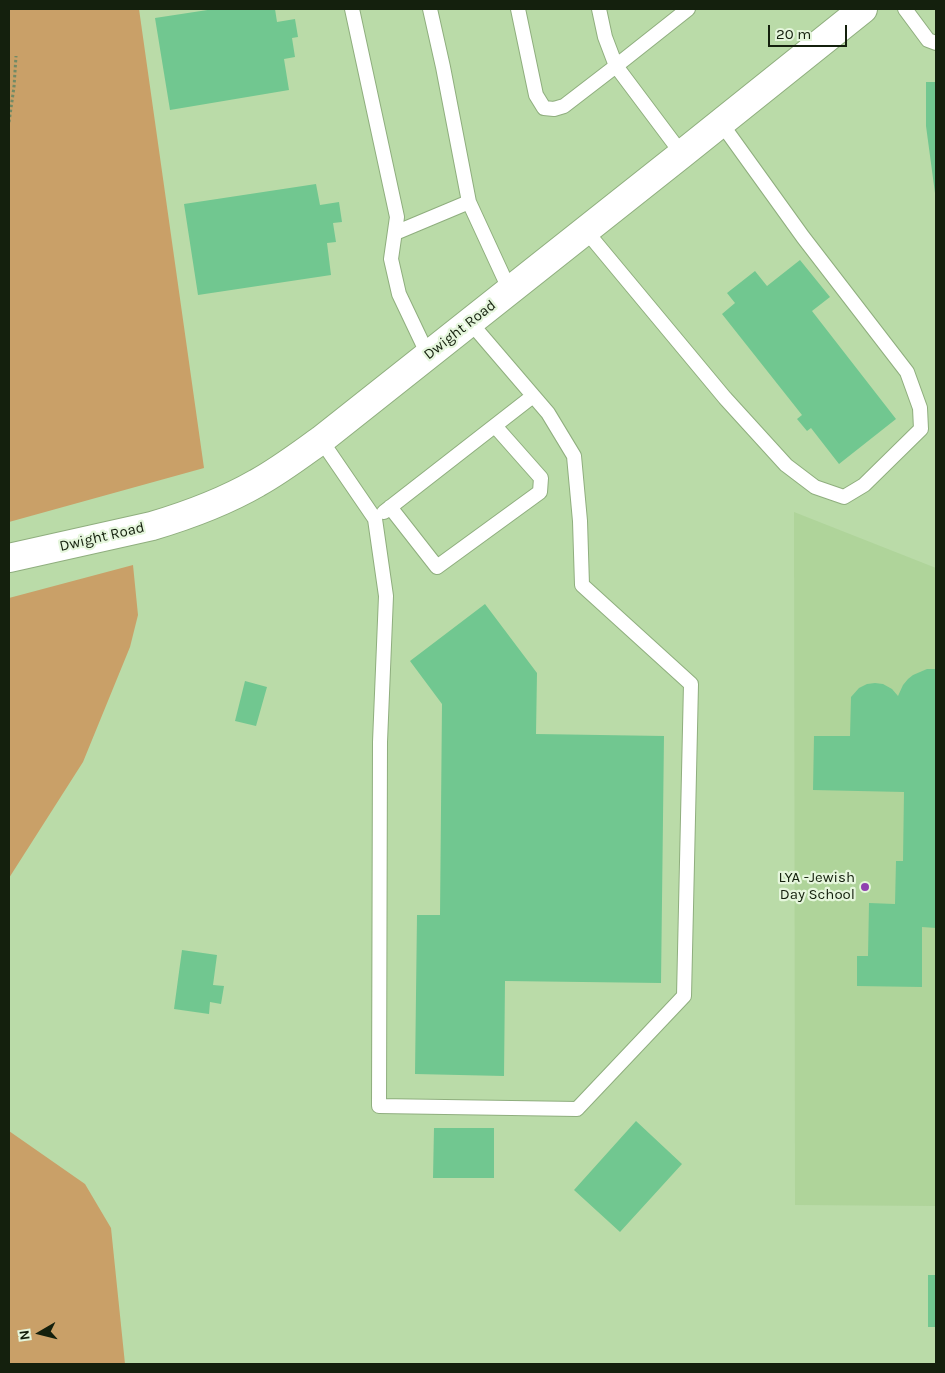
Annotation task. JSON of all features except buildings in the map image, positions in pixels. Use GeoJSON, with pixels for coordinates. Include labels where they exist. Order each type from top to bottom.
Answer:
{"type":"FeatureCollection","features":[{"type":"Feature","properties":{"kind":"main road","name":"Dwight Road"},"geometry":{"type":"LineString","coordinates":[[9,558],[152,526],[191,514],[256,484],[291,462],[586,231],[863,9]]}},
{"type":"Feature","properties":{"kind":"lane"},"geometry":{"type":"LineString","coordinates":[[352,9],[397,217],[391,259],[399,294],[428,356]]}},
{"type":"Feature","properties":{"kind":"lane"},"geometry":{"type":"LineString","coordinates":[[430,9],[469,202],[510,291]]}},
{"type":"Feature","properties":{"kind":"lane"},"geometry":{"type":"LineString","coordinates":[[518,9],[536,96],[544,108],[554,109],[564,106],[688,9]]}},
{"type":"Feature","properties":{"kind":"lane"},"geometry":{"type":"LineString","coordinates":[[599,9],[605,37],[616,66],[682,154]]}},
{"type":"Feature","properties":{"kind":"lane"},"geometry":{"type":"LineString","coordinates":[[905,9],[928,40],[936,43]]}},
{"type":"Feature","properties":{"kind":"lane"},"geometry":{"type":"LineString","coordinates":[[586,231],[725,398],[786,465],[815,487],[844,497],[864,485],[921,428],[920,408],[907,372],[804,237],[721,123]]}},
{"type":"Feature","properties":{"kind":"lane"},"geometry":{"type":"LineString","coordinates":[[395,233],[469,202]]}},
{"type":"Feature","properties":{"kind":"lane"},"geometry":{"type":"LineString","coordinates":[[321,440],[375,519],[386,596],[380,742],[379,1106],[577,1109],[684,996],[691,684],[582,585],[580,521],[574,456],[548,413],[470,322]]}},
{"type":"Feature","properties":{"kind":"lane"},"geometry":{"type":"LineString","coordinates":[[375,519],[534,396]]}},
{"type":"Feature","properties":{"kind":"lane"},"geometry":{"type":"LineString","coordinates":[[390,507],[437,567],[540,492],[541,478],[495,426]]}},
{"type":"Feature","properties":{"kind":"path"},"geometry":{"type":"LineString","coordinates":[[9,122],[16,56]]}},
{"type":"Feature","properties":{"kind":"shaded area"},"geometry":{"type":"Polygon","coordinates":[[[9,9],[139,9],[204,468],[9,522],[9,9]]]}},
{"type":"Feature","properties":{"kind":"shaded area","name":"LYA -Jewish Day School"},"geometry":{"type":"Polygon","coordinates":[[[794,512],[936,568],[936,1206],[795,1205],[794,512]]]}},
{"type":"Feature","properties":{"kind":"shaded area"},"geometry":{"type":"Polygon","coordinates":[[[133,565],[138,615],[130,647],[83,762],[9,878],[9,598],[133,565]]]}},
{"type":"Feature","properties":{"kind":"shaded area"},"geometry":{"type":"Polygon","coordinates":[[[9,1131],[85,1184],[111,1228],[125,1364],[9,1364],[9,1131]]]}},
{"type":"Feature","properties":{"kind":"place","name":"LYA -Jewish Day School"},"geometry":{"type":"Point","coordinates":[865,887]}}]}
